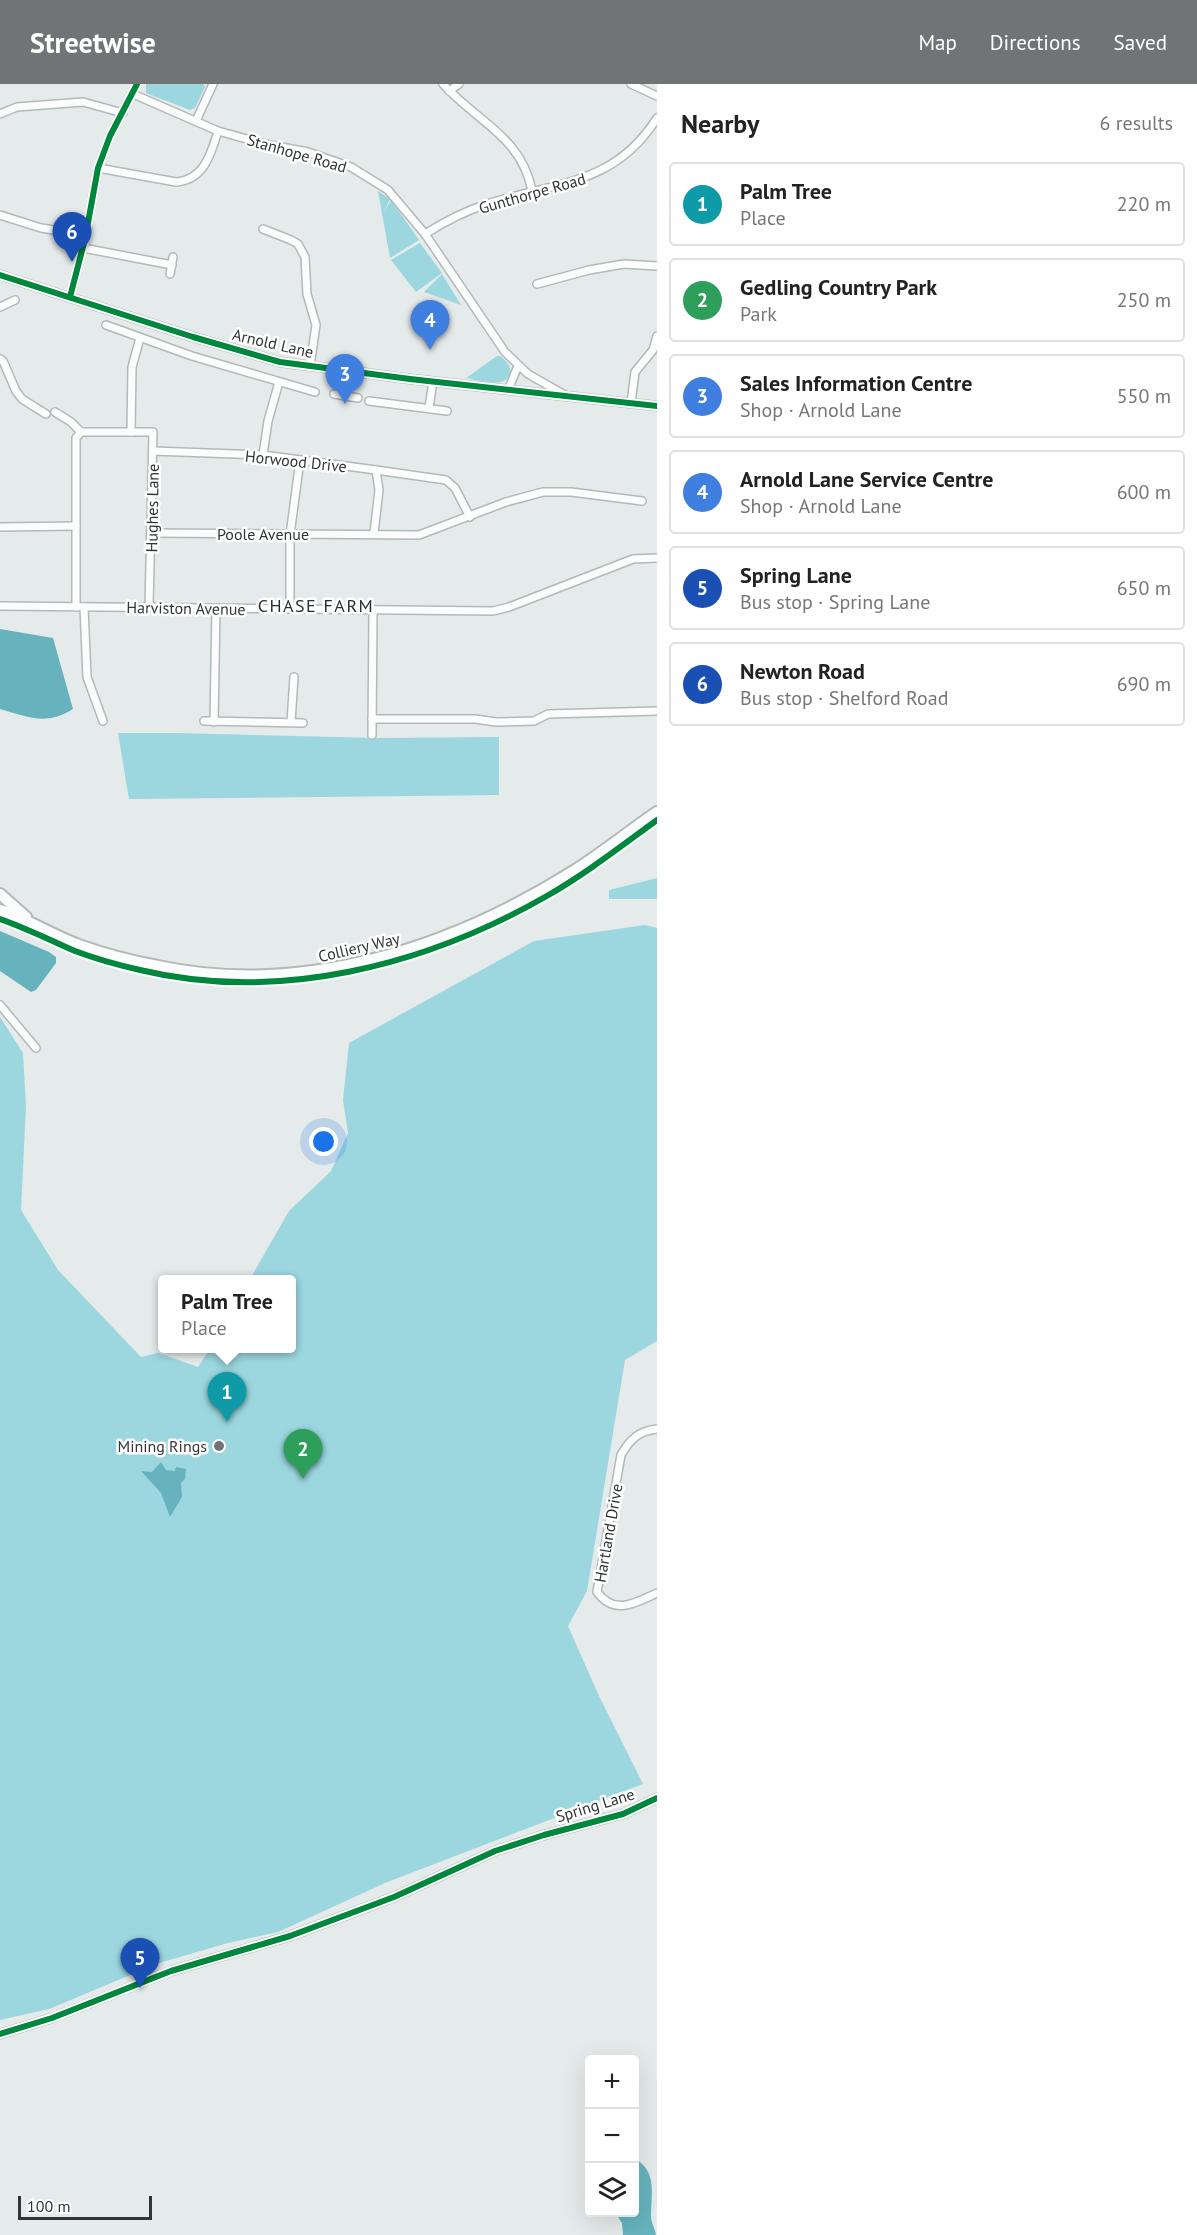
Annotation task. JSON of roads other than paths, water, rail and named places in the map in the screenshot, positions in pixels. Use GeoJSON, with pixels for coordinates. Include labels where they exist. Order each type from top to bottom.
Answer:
{"type":"FeatureCollection","features":[{"type":"Feature","properties":{"kind":"main road","name":"Colliery Way"},"geometry":{"type":"LineString","coordinates":[[0,910],[80,945],[159,967],[227,975],[292,974],[326,969],[362,963],[408,950],[454,933],[513,906],[573,872],[657,812]]}},
{"type":"Feature","properties":{"kind":"main road","name":"Colliery Way"},"geometry":{"type":"LineString","coordinates":[[0,894],[38,927]]}},
{"type":"Feature","properties":{"kind":"street"},"geometry":{"type":"LineString","coordinates":[[70,297],[86,235],[98,168],[110,136],[137,84]]}},
{"type":"Feature","properties":{"kind":"street"},"geometry":{"type":"LineString","coordinates":[[196,121],[213,84]]}},
{"type":"Feature","properties":{"kind":"street"},"geometry":{"type":"LineString","coordinates":[[443,84],[510,144],[524,166],[532,191]]}},
{"type":"Feature","properties":{"kind":"street"},"geometry":{"type":"LineString","coordinates":[[449,91],[459,84]]}},
{"type":"Feature","properties":{"kind":"street"},"geometry":{"type":"LineString","coordinates":[[631,84],[657,96]]}},
{"type":"Feature","properties":{"kind":"street","name":"Stanhope Road"},"geometry":{"type":"LineString","coordinates":[[133,94],[218,130],[265,144],[308,152],[351,167],[388,190],[425,234],[505,352],[518,366],[567,396]]}},
{"type":"Feature","properties":{"kind":"street"},"geometry":{"type":"LineString","coordinates":[[0,114],[17,106],[83,102],[123,113]]}},
{"type":"Feature","properties":{"kind":"street","name":"Gunthorpe Road"},"geometry":{"type":"LineString","coordinates":[[425,234],[478,207],[532,191],[578,181],[607,168],[636,146],[657,118]]}},
{"type":"Feature","properties":{"kind":"street"},"geometry":{"type":"LineString","coordinates":[[98,168],[183,182],[198,174],[204,167],[218,130]]}},
{"type":"Feature","properties":{"kind":"street"},"geometry":{"type":"LineString","coordinates":[[0,215],[41,228],[86,235]]}},
{"type":"Feature","properties":{"kind":"street"},"geometry":{"type":"LineString","coordinates":[[263,229],[298,244],[305,257],[307,294],[316,325],[310,366]]}},
{"type":"Feature","properties":{"kind":"street"},"geometry":{"type":"LineString","coordinates":[[83,248],[172,261],[170,274]]}},
{"type":"Feature","properties":{"kind":"street"},"geometry":{"type":"LineString","coordinates":[[537,284],[589,270],[624,264],[657,266]]}},
{"type":"Feature","properties":{"kind":"street","name":"Arnold Lane"},"geometry":{"type":"LineString","coordinates":[[0,275],[193,337],[280,362],[657,406]]}},
{"type":"Feature","properties":{"kind":"street"},"geometry":{"type":"LineString","coordinates":[[0,307],[15,300]]}},
{"type":"Feature","properties":{"kind":"street"},"geometry":{"type":"LineString","coordinates":[[106,325],[140,338],[315,392]]}},
{"type":"Feature","properties":{"kind":"street"},"geometry":{"type":"LineString","coordinates":[[631,403],[635,372],[653,350],[657,336]]}},
{"type":"Feature","properties":{"kind":"street"},"geometry":{"type":"LineString","coordinates":[[55,412],[71,422],[81,432],[131,432],[132,367],[140,338]]}},
{"type":"Feature","properties":{"kind":"street"},"geometry":{"type":"LineString","coordinates":[[0,359],[22,399],[46,414]]}},
{"type":"Feature","properties":{"kind":"street"},"geometry":{"type":"LineString","coordinates":[[508,390],[518,366]]}},
{"type":"Feature","properties":{"kind":"street"},"geometry":{"type":"LineString","coordinates":[[347,396],[349,371]]}},
{"type":"Feature","properties":{"kind":"street"},"geometry":{"type":"LineString","coordinates":[[429,408],[433,381]]}},
{"type":"Feature","properties":{"kind":"street"},"geometry":{"type":"LineString","coordinates":[[263,455],[268,421],[279,382]]}},
{"type":"Feature","properties":{"kind":"street"},"geometry":{"type":"LineString","coordinates":[[334,394],[358,398]]}},
{"type":"Feature","properties":{"kind":"street"},"geometry":{"type":"LineString","coordinates":[[369,401],[447,411]]}},
{"type":"Feature","properties":{"kind":"street"},"geometry":{"type":"LineString","coordinates":[[81,432],[76,438],[76,526],[80,607],[87,677],[104,721]]}},
{"type":"Feature","properties":{"kind":"street","name":"Hughes Lane"},"geometry":{"type":"LineString","coordinates":[[131,432],[153,432],[149,607]]}},
{"type":"Feature","properties":{"kind":"street","name":"Horwood Drive"},"geometry":{"type":"LineString","coordinates":[[153,451],[263,455],[446,480],[455,488],[470,516]]}},
{"type":"Feature","properties":{"kind":"street"},"geometry":{"type":"LineString","coordinates":[[290,609],[290,535],[300,460]]}},
{"type":"Feature","properties":{"kind":"street"},"geometry":{"type":"LineString","coordinates":[[374,533],[379,490],[376,470]]}},
{"type":"Feature","properties":{"kind":"street","name":"Poole Avenue"},"geometry":{"type":"LineString","coordinates":[[151,533],[419,535],[506,502],[543,492],[571,492],[642,501]]}},
{"type":"Feature","properties":{"kind":"street"},"geometry":{"type":"LineString","coordinates":[[0,527],[76,526]]}},
{"type":"Feature","properties":{"kind":"street","name":"Harviston Avenue"},"geometry":{"type":"LineString","coordinates":[[0,606],[493,611],[509,607],[633,559],[657,558]]}},
{"type":"Feature","properties":{"kind":"street"},"geometry":{"type":"LineString","coordinates":[[214,722],[216,608]]}},
{"type":"Feature","properties":{"kind":"street"},"geometry":{"type":"LineString","coordinates":[[372,735],[373,610]]}},
{"type":"Feature","properties":{"kind":"street"},"geometry":{"type":"LineString","coordinates":[[291,722],[294,677]]}},
{"type":"Feature","properties":{"kind":"street"},"geometry":{"type":"LineString","coordinates":[[372,719],[475,719],[496,723],[534,721],[548,714],[657,711]]}},
{"type":"Feature","properties":{"kind":"street"},"geometry":{"type":"LineString","coordinates":[[204,722],[303,723]]}},
{"type":"Feature","properties":{"kind":"street"},"geometry":{"type":"LineString","coordinates":[[0,1005],[36,1048]]}},
{"type":"Feature","properties":{"kind":"street","name":"Hartland Drive"},"geometry":{"type":"LineString","coordinates":[[657,1429],[646,1430],[629,1440],[621,1455],[597,1592],[603,1600],[615,1606],[632,1604],[657,1593]]}},
{"type":"Feature","properties":{"kind":"street","name":"Spring Lane"},"geometry":{"type":"LineString","coordinates":[[0,2034],[52,2018],[171,1971],[290,1936],[394,1896],[495,1851],[623,1814],[657,1798]]}},
{"type":"Feature","properties":{"kind":"place","name":"Newton Road"},"geometry":{"type":"Point","coordinates":[72,262]}},
{"type":"Feature","properties":{"kind":"place","name":"Arnold Lane Service Centre"},"geometry":{"type":"Point","coordinates":[430,350]}},
{"type":"Feature","properties":{"kind":"place","name":"Sales Information Centre"},"geometry":{"type":"Point","coordinates":[345,404]}},
{"type":"Feature","properties":{"kind":"place","name":"Palm Tree"},"geometry":{"type":"Point","coordinates":[227,1422]}},
{"type":"Feature","properties":{"kind":"place","name":"Mining Rings"},"geometry":{"type":"Point","coordinates":[219,1446]}},
{"type":"Feature","properties":{"kind":"place","name":"Gedling Country Park"},"geometry":{"type":"Point","coordinates":[303,1479]}},
{"type":"Feature","properties":{"kind":"place","name":"Spring Lane"},"geometry":{"type":"Point","coordinates":[140,1988]}},
{"type":"Feature","properties":{"kind":"district","name":"CHASE FARM"},"geometry":{"type":"Point","coordinates":[316,605]}}]}
